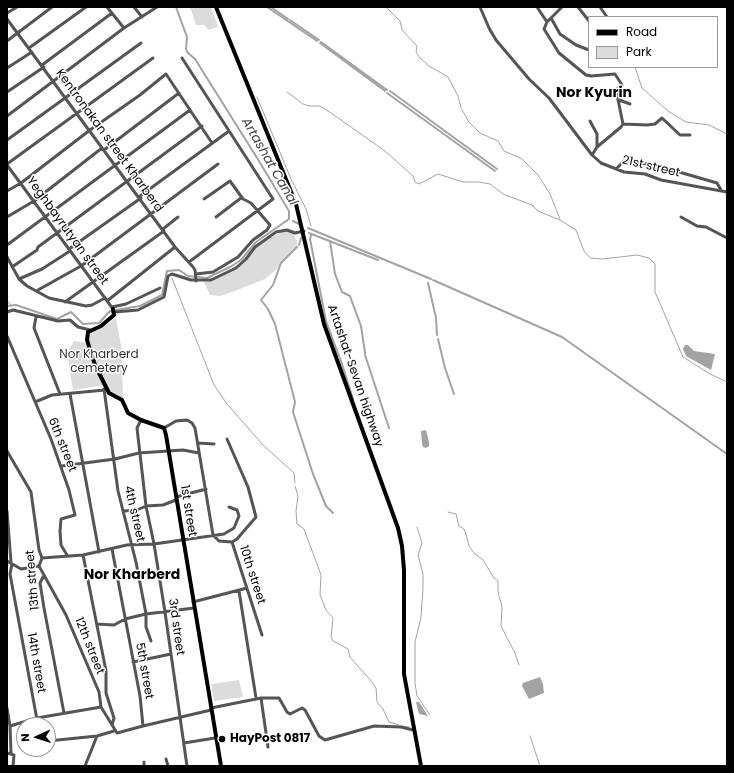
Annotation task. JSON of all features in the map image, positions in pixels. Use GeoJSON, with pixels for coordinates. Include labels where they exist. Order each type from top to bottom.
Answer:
{"type":"FeatureCollection","features":[{"type":"Feature","properties":{"kind":"main road","name":"Artashat-Sevan highway"},"geometry":{"type":"LineString","coordinates":[[216,7],[296,204],[304,231],[324,324],[400,536],[404,570],[404,670],[421,766]]}},
{"type":"Feature","properties":{"kind":"main road"},"geometry":{"type":"LineString","coordinates":[[113,310],[114,316],[101,326],[90,330],[86,334],[95,365],[105,390],[122,400],[126,411],[141,420],[164,428]]}},
{"type":"Feature","properties":{"kind":"main road","name":"1st street"},"geometry":{"type":"LineString","coordinates":[[164,428],[220,766]]}},
{"type":"Feature","properties":{"kind":"street"},"geometry":{"type":"LineString","coordinates":[[7,13],[17,7]]}},
{"type":"Feature","properties":{"kind":"street"},"geometry":{"type":"LineString","coordinates":[[7,41],[52,7]]}},
{"type":"Feature","properties":{"kind":"street"},"geometry":{"type":"LineString","coordinates":[[29,48],[86,7]]}},
{"type":"Feature","properties":{"kind":"street"},"geometry":{"type":"LineString","coordinates":[[107,7],[124,28]]}},
{"type":"Feature","properties":{"kind":"street"},"geometry":{"type":"LineString","coordinates":[[134,7],[142,17]]}},
{"type":"Feature","properties":{"kind":"street"},"geometry":{"type":"LineString","coordinates":[[147,7],[148,12]]}},
{"type":"Feature","properties":{"kind":"street"},"geometry":{"type":"LineString","coordinates":[[7,116],[124,28],[157,7]]}},
{"type":"Feature","properties":{"kind":"street","name":"21st street"},"geometry":{"type":"LineString","coordinates":[[480,7],[496,40],[529,79],[549,98],[592,155],[601,163],[624,172],[645,174],[661,180],[727,192]]}},
{"type":"Feature","properties":{"kind":"street"},"geometry":{"type":"LineString","coordinates":[[537,7],[547,22]]}},
{"type":"Feature","properties":{"kind":"street"},"geometry":{"type":"LineString","coordinates":[[562,7],[547,22],[544,29],[559,53],[577,66],[582,72],[591,76],[615,74],[622,85],[616,90],[623,124],[619,130],[598,147],[592,155]]}},
{"type":"Feature","properties":{"kind":"street"},"geometry":{"type":"LineString","coordinates":[[578,7],[588,20]]}},
{"type":"Feature","properties":{"kind":"street"},"geometry":{"type":"LineString","coordinates":[[600,7],[606,16]]}},
{"type":"Feature","properties":{"kind":"street"},"geometry":{"type":"LineString","coordinates":[[7,92],[112,13]]}},
{"type":"Feature","properties":{"kind":"street"},"geometry":{"type":"LineString","coordinates":[[551,18],[560,34],[576,45],[588,50]]}},
{"type":"Feature","properties":{"kind":"street","name":"Kentronakan street Kharberd"},"geometry":{"type":"LineString","coordinates":[[7,19],[152,213],[175,247],[196,270],[196,274]]}},
{"type":"Feature","properties":{"kind":"street"},"geometry":{"type":"LineString","coordinates":[[7,140],[141,43]]}},
{"type":"Feature","properties":{"kind":"street"},"geometry":{"type":"LineString","coordinates":[[7,68],[32,52]]}},
{"type":"Feature","properties":{"kind":"street"},"geometry":{"type":"LineString","coordinates":[[7,165],[77,112],[153,58]]}},
{"type":"Feature","properties":{"kind":"street"},"geometry":{"type":"LineString","coordinates":[[182,58],[273,199],[189,262]]}},
{"type":"Feature","properties":{"kind":"street"},"geometry":{"type":"LineString","coordinates":[[7,191],[21,183],[90,130],[140,95],[162,75],[168,76],[202,126],[212,144]]}},
{"type":"Feature","properties":{"kind":"street"},"geometry":{"type":"LineString","coordinates":[[7,217],[34,201],[179,93]]}},
{"type":"Feature","properties":{"kind":"street"},"geometry":{"type":"LineString","coordinates":[[618,100],[630,104]]}},
{"type":"Feature","properties":{"kind":"street"},"geometry":{"type":"LineString","coordinates":[[7,245],[190,110]]}},
{"type":"Feature","properties":{"kind":"street"},"geometry":{"type":"LineString","coordinates":[[623,124],[647,126],[655,124],[662,118],[680,134],[690,135]]}},
{"type":"Feature","properties":{"kind":"street"},"geometry":{"type":"LineString","coordinates":[[590,121],[597,134],[598,147]]}},
{"type":"Feature","properties":{"kind":"street"},"geometry":{"type":"LineString","coordinates":[[12,267],[202,126]]}},
{"type":"Feature","properties":{"kind":"street"},"geometry":{"type":"LineString","coordinates":[[19,279],[42,269],[70,250],[229,131]]}},
{"type":"Feature","properties":{"kind":"street"},"geometry":{"type":"LineString","coordinates":[[616,168],[624,161],[655,165],[717,183],[721,190]]}},
{"type":"Feature","properties":{"kind":"street"},"geometry":{"type":"LineString","coordinates":[[38,290],[81,266],[218,164]]}},
{"type":"Feature","properties":{"kind":"street","name":"Yeghbayrutyan street"},"geometry":{"type":"LineString","coordinates":[[7,165],[113,310]]}},
{"type":"Feature","properties":{"kind":"street"},"geometry":{"type":"LineString","coordinates":[[196,281],[196,274],[212,272],[231,262],[243,252],[252,240],[267,230],[270,225],[251,203],[241,198],[230,181],[204,199]]}},
{"type":"Feature","properties":{"kind":"street"},"geometry":{"type":"LineString","coordinates":[[216,217],[241,198]]}},
{"type":"Feature","properties":{"kind":"street"},"geometry":{"type":"LineString","coordinates":[[65,302],[163,230],[178,217]]}},
{"type":"Feature","properties":{"kind":"street"},"geometry":{"type":"LineString","coordinates":[[681,217],[697,226],[706,227],[727,238]]}},
{"type":"Feature","properties":{"kind":"street"},"geometry":{"type":"LineString","coordinates":[[113,310],[138,310],[164,297],[168,276],[172,274],[196,281],[211,280],[236,268],[246,259],[255,247],[276,232],[287,230],[295,233],[304,231]]}},
{"type":"Feature","properties":{"kind":"street"},"geometry":{"type":"LineString","coordinates":[[7,257],[14,273],[27,286],[38,290],[49,298],[86,306],[106,299],[175,247]]}},
{"type":"Feature","properties":{"kind":"street"},"geometry":{"type":"LineString","coordinates":[[113,310],[160,288]]}},
{"type":"Feature","properties":{"kind":"street"},"geometry":{"type":"LineString","coordinates":[[7,312],[13,310],[58,321],[70,320],[78,327],[90,330]]}},
{"type":"Feature","properties":{"kind":"street"},"geometry":{"type":"LineString","coordinates":[[36,316],[34,328],[60,394]]}},
{"type":"Feature","properties":{"kind":"street","name":"6th street"},"geometry":{"type":"LineString","coordinates":[[7,336],[62,466],[75,515],[61,519],[60,541],[67,555]]}},
{"type":"Feature","properties":{"kind":"street"},"geometry":{"type":"LineString","coordinates":[[35,402],[60,394],[105,390]]}},
{"type":"Feature","properties":{"kind":"street","name":"4th street"},"geometry":{"type":"LineString","coordinates":[[105,390],[118,491],[132,545],[146,614],[146,627],[151,641]]}},
{"type":"Feature","properties":{"kind":"street"},"geometry":{"type":"LineString","coordinates":[[70,394],[99,552]]}},
{"type":"Feature","properties":{"kind":"street","name":"3rd street"},"geometry":{"type":"LineString","coordinates":[[141,420],[137,428],[146,506],[165,612],[187,766]]}},
{"type":"Feature","properties":{"kind":"street"},"geometry":{"type":"LineString","coordinates":[[164,428],[176,421],[187,420],[192,422],[195,428],[198,443],[213,535],[219,541],[232,542]]}},
{"type":"Feature","properties":{"kind":"street","name":"10th street"},"geometry":{"type":"LineString","coordinates":[[226,439],[248,487],[256,512],[254,521],[237,539],[232,542],[262,635]]}},
{"type":"Feature","properties":{"kind":"street"},"geometry":{"type":"LineString","coordinates":[[198,443],[214,444]]}},
{"type":"Feature","properties":{"kind":"street"},"geometry":{"type":"LineString","coordinates":[[62,466],[115,459],[139,453],[183,450],[199,453]]}},
{"type":"Feature","properties":{"kind":"street","name":"13th street"},"geometry":{"type":"LineString","coordinates":[[7,451],[31,492],[39,550],[42,558],[39,566],[43,576],[40,583],[64,713]]}},
{"type":"Feature","properties":{"kind":"street"},"geometry":{"type":"LineString","coordinates":[[124,511],[136,510],[146,506],[163,505],[176,498],[206,489]]}},
{"type":"Feature","properties":{"kind":"street"},"geometry":{"type":"LineString","coordinates":[[42,558],[83,555],[132,545],[154,544],[213,535],[229,531],[237,523],[239,513],[229,507]]}},
{"type":"Feature","properties":{"kind":"street","name":"14th street"},"geometry":{"type":"LineString","coordinates":[[7,511],[12,563],[10,574],[37,717]]}},
{"type":"Feature","properties":{"kind":"street","name":"5th street"},"geometry":{"type":"LineString","coordinates":[[112,549],[143,726]]}},
{"type":"Feature","properties":{"kind":"street"},"geometry":{"type":"LineString","coordinates":[[83,555],[106,671],[106,693],[114,718],[112,725],[114,731]]}},
{"type":"Feature","properties":{"kind":"street"},"geometry":{"type":"LineString","coordinates":[[7,561],[21,568],[39,566]]}},
{"type":"Feature","properties":{"kind":"street","name":"12th street"},"geometry":{"type":"LineString","coordinates":[[43,576],[66,615],[99,692],[100,707],[112,725]]}},
{"type":"Feature","properties":{"kind":"street"},"geometry":{"type":"LineString","coordinates":[[193,602],[248,588]]}},
{"type":"Feature","properties":{"kind":"street","name":"10th street"},"geometry":{"type":"LineString","coordinates":[[239,591],[256,698]]}},
{"type":"Feature","properties":{"kind":"street"},"geometry":{"type":"LineString","coordinates":[[97,624],[114,625],[125,619],[146,614],[194,608]]}},
{"type":"Feature","properties":{"kind":"street"},"geometry":{"type":"LineString","coordinates":[[133,662],[171,654]]}},
{"type":"Feature","properties":{"kind":"street"},"geometry":{"type":"LineString","coordinates":[[56,740],[97,736],[114,731],[117,733],[256,698],[279,698],[287,712],[290,714],[302,708],[305,710],[320,736],[325,740],[374,726],[401,727],[414,730]]}},
{"type":"Feature","properties":{"kind":"street"},"geometry":{"type":"LineString","coordinates":[[261,698],[268,747]]}},
{"type":"Feature","properties":{"kind":"street"},"geometry":{"type":"LineString","coordinates":[[42,717],[100,707]]}},
{"type":"Feature","properties":{"kind":"street"},"geometry":{"type":"LineString","coordinates":[[7,708],[10,726],[9,753],[14,755],[13,766]]}},
{"type":"Feature","properties":{"kind":"street"},"geometry":{"type":"LineString","coordinates":[[10,726],[16,724]]}},
{"type":"Feature","properties":{"kind":"street"},"geometry":{"type":"LineString","coordinates":[[85,766],[97,736]]}},
{"type":"Feature","properties":{"kind":"street"},"geometry":{"type":"LineString","coordinates":[[184,743],[215,738]]}},
{"type":"Feature","properties":{"kind":"street"},"geometry":{"type":"LineString","coordinates":[[166,759],[168,766]]}},
{"type":"Feature","properties":{"kind":"green space"},"geometry":{"type":"Polygon","coordinates":[[[190,7],[211,7],[218,27],[208,30],[204,25],[196,25],[190,7]]]}},
{"type":"Feature","properties":{"kind":"green space"},"geometry":{"type":"Polygon","coordinates":[[[285,230],[293,233],[297,241],[297,247],[277,269],[265,279],[232,292],[220,296],[210,295],[204,282],[233,270],[246,260],[254,247],[285,230]]]}},
{"type":"Feature","properties":{"kind":"green space","name":"Nor Kharberd cemetery"},"geometry":{"type":"Polygon","coordinates":[[[116,318],[122,351],[123,400],[118,395],[111,393],[107,385],[73,390],[67,353],[74,341],[86,343],[88,332],[103,327],[116,318]]]}},
{"type":"Feature","properties":{"kind":"green space"},"geometry":{"type":"Polygon","coordinates":[[[239,680],[243,697],[214,701],[211,684],[239,680]]]}},
{"type":"Feature","properties":{"kind":"shaded area"},"geometry":{"type":"Polygon","coordinates":[[[685,345],[688,345],[694,351],[715,354],[711,370],[686,356],[683,349],[685,345]]]}},
{"type":"Feature","properties":{"kind":"shaded area"},"geometry":{"type":"Polygon","coordinates":[[[426,430],[429,446],[426,448],[423,447],[422,444],[421,431],[426,430]]]}},
{"type":"Feature","properties":{"kind":"shaded area"},"geometry":{"type":"Polygon","coordinates":[[[540,677],[543,684],[544,693],[529,699],[522,686],[523,683],[540,677]]]}},
{"type":"Feature","properties":{"kind":"shaded area"},"geometry":{"type":"Polygon","coordinates":[[[416,702],[419,702],[428,716],[419,714],[416,702]]]}},
{"type":"Feature","properties":{"kind":"waterway","name":"Artashat Canal"},"geometry":{"type":"LineString","coordinates":[[7,306],[16,305],[57,319],[71,312],[83,324],[99,323],[110,311],[140,306],[162,295],[167,271],[179,270],[188,276],[207,278],[230,267],[241,260],[256,242],[289,219],[289,211],[259,161],[195,59],[187,52],[187,37],[176,7]]}},
{"type":"Feature","properties":{"kind":"waterway"},"geometry":{"type":"LineString","coordinates":[[267,7],[317,41]]}},
{"type":"Feature","properties":{"kind":"waterway"},"geometry":{"type":"LineString","coordinates":[[271,7],[288,19]]}},
{"type":"Feature","properties":{"kind":"waterway"},"geometry":{"type":"LineString","coordinates":[[386,7],[400,21],[402,30],[417,46],[416,52],[420,58],[429,66],[448,77],[458,96],[461,108],[469,122],[480,133],[498,141],[504,151],[522,159],[538,175],[550,194],[560,219]]}},
{"type":"Feature","properties":{"kind":"waterway"},"geometry":{"type":"LineString","coordinates":[[290,20],[319,40]]}},
{"type":"Feature","properties":{"kind":"waterway"},"geometry":{"type":"LineString","coordinates":[[321,42],[387,90]]}},
{"type":"Feature","properties":{"kind":"waterway"},"geometry":{"type":"LineString","coordinates":[[320,43],[385,91]]}},
{"type":"Feature","properties":{"kind":"waterway"},"geometry":{"type":"LineString","coordinates":[[635,68],[642,88],[668,111],[686,122],[709,125],[727,134]]}},
{"type":"Feature","properties":{"kind":"waterway"},"geometry":{"type":"LineString","coordinates":[[390,91],[497,169]]}},
{"type":"Feature","properties":{"kind":"waterway"},"geometry":{"type":"LineString","coordinates":[[287,92],[303,104],[309,106],[320,106],[334,115],[385,151],[413,176],[415,182],[419,184],[438,174],[463,182],[490,184],[503,194],[532,205],[538,211],[560,220],[576,230],[584,251],[590,258],[603,259],[637,255],[649,258],[655,264],[655,292],[683,357],[710,374],[727,382]]}},
{"type":"Feature","properties":{"kind":"waterway"},"geometry":{"type":"LineString","coordinates":[[387,93],[495,171]]}},
{"type":"Feature","properties":{"kind":"waterway"},"geometry":{"type":"LineString","coordinates":[[257,97],[291,179],[306,209],[311,226]]}},
{"type":"Feature","properties":{"kind":"waterway"},"geometry":{"type":"LineString","coordinates":[[293,221],[299,224]]}},
{"type":"Feature","properties":{"kind":"waterway"},"geometry":{"type":"LineString","coordinates":[[308,228],[431,279]]}},
{"type":"Feature","properties":{"kind":"waterway"},"geometry":{"type":"LineString","coordinates":[[309,233],[378,260]]}},
{"type":"Feature","properties":{"kind":"waterway"},"geometry":{"type":"LineString","coordinates":[[311,235],[310,239],[326,321],[339,356]]}},
{"type":"Feature","properties":{"kind":"waterway"},"geometry":{"type":"LineString","coordinates":[[299,245],[301,238]]}},
{"type":"Feature","properties":{"kind":"waterway"},"geometry":{"type":"LineString","coordinates":[[330,241],[335,274],[342,292],[350,296],[361,326],[365,353]]}},
{"type":"Feature","properties":{"kind":"waterway"},"geometry":{"type":"LineString","coordinates":[[297,247],[281,263],[273,285],[261,300],[268,309],[275,324],[295,402],[293,412],[313,474],[326,506],[333,513]]}},
{"type":"Feature","properties":{"kind":"waterway"},"geometry":{"type":"LineString","coordinates":[[172,278],[214,385],[227,404],[263,445],[294,473],[295,483]]}},
{"type":"Feature","properties":{"kind":"waterway"},"geometry":{"type":"LineString","coordinates":[[433,280],[562,337],[727,454]]}},
{"type":"Feature","properties":{"kind":"waterway"},"geometry":{"type":"LineString","coordinates":[[428,283],[436,318],[437,335]]}},
{"type":"Feature","properties":{"kind":"waterway","name":"Artashat Canal"},"geometry":{"type":"LineString","coordinates":[[7,301],[11,305]]}},
{"type":"Feature","properties":{"kind":"waterway"},"geometry":{"type":"LineString","coordinates":[[438,339],[445,368],[454,394]]}},
{"type":"Feature","properties":{"kind":"waterway"},"geometry":{"type":"LineString","coordinates":[[365,355],[389,428]]}},
{"type":"Feature","properties":{"kind":"waterway"},"geometry":{"type":"LineString","coordinates":[[340,358],[353,399]]}},
{"type":"Feature","properties":{"kind":"waterway"},"geometry":{"type":"LineString","coordinates":[[295,486],[298,496],[296,511],[297,524],[304,529],[321,575],[320,595],[326,610],[333,618],[331,637],[333,641],[348,649],[350,657],[376,688],[377,702],[383,709],[389,722],[399,725]]}},
{"type":"Feature","properties":{"kind":"waterway"},"geometry":{"type":"LineString","coordinates":[[448,512],[456,514],[459,526],[464,529],[469,546],[475,554],[483,560],[494,578],[498,581],[498,592],[502,607],[501,626],[515,653],[519,665]]}},
{"type":"Feature","properties":{"kind":"waterway"},"geometry":{"type":"LineString","coordinates":[[417,527],[422,543],[418,555],[423,574],[423,588],[421,617],[415,642],[415,683],[417,696],[430,715]]}},
{"type":"Feature","properties":{"kind":"waterway"},"geometry":{"type":"LineString","coordinates":[[402,726],[409,727]]}},
{"type":"Feature","properties":{"kind":"waterway"},"geometry":{"type":"LineString","coordinates":[[530,736],[540,766]]}},
{"type":"Feature","properties":{"kind":"place","name":"HayPost 0817"},"geometry":{"type":"Point","coordinates":[222,739]}},
{"type":"Feature","properties":{"kind":"district","name":"Nor Kyurin"},"geometry":{"type":"Point","coordinates":[594,93]}},
{"type":"Feature","properties":{"kind":"district","name":"Nor Kharberd"},"geometry":{"type":"Point","coordinates":[132,575]}}]}
